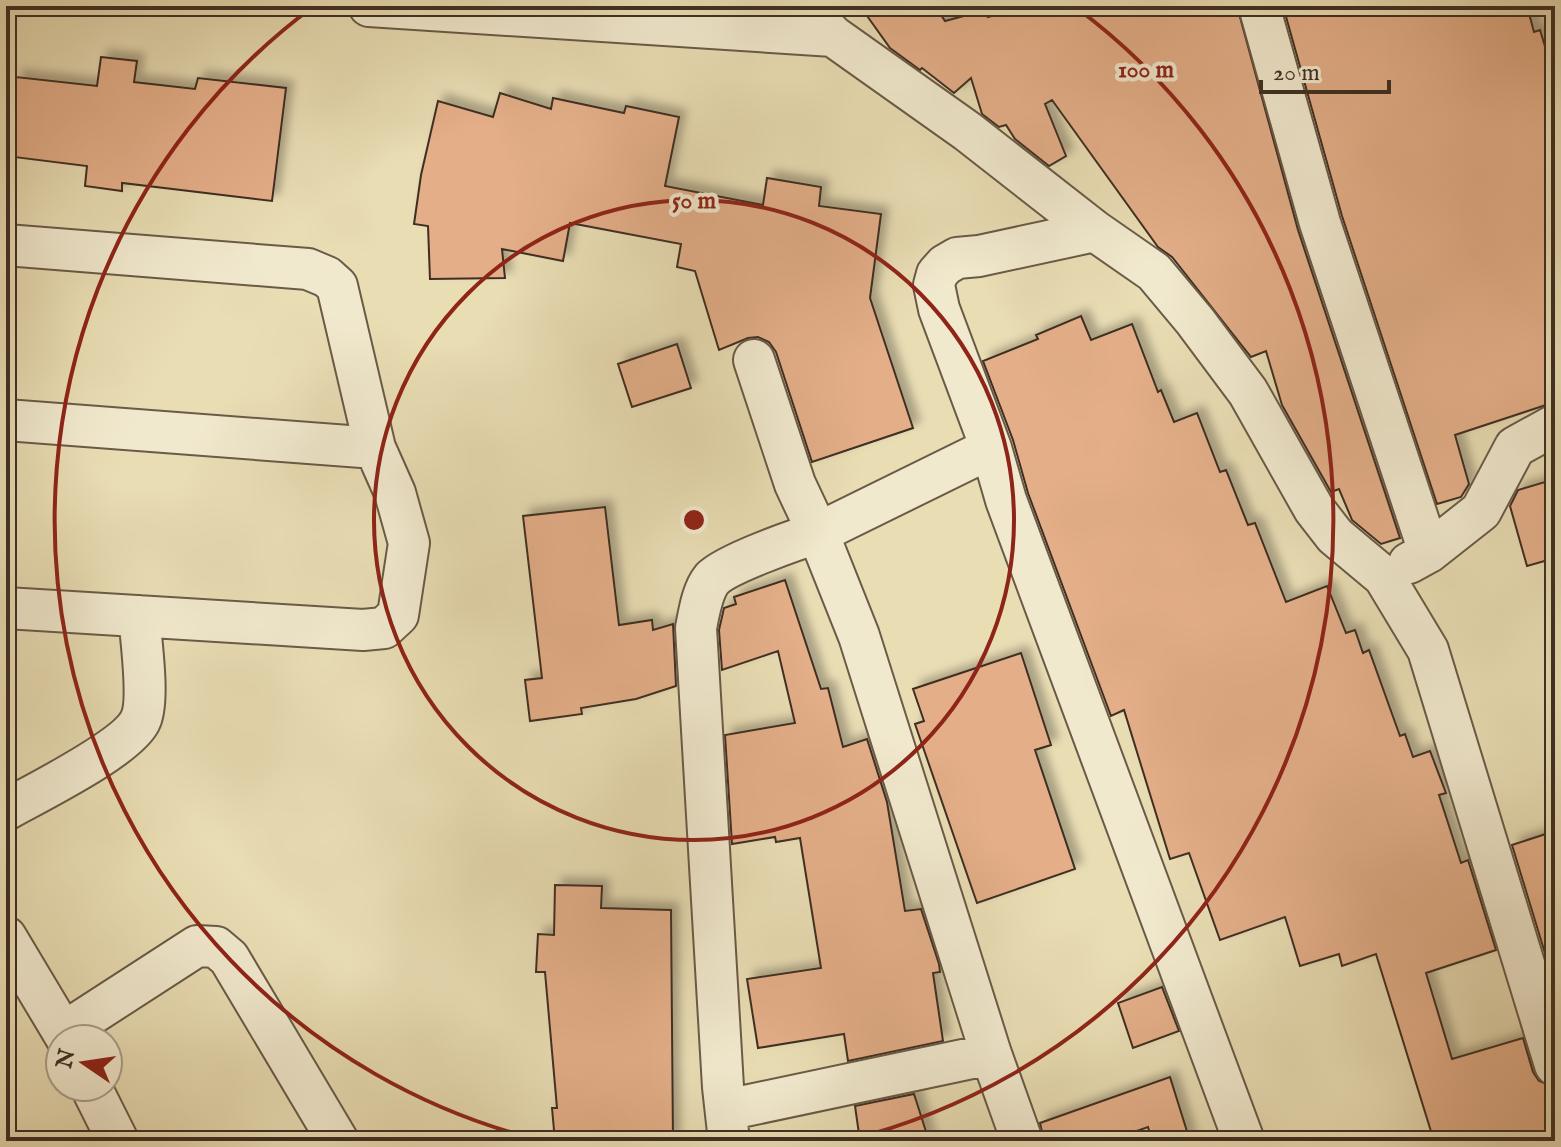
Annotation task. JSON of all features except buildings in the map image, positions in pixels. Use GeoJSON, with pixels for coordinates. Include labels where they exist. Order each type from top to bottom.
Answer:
{"type":"FeatureCollection","features":[{"type":"Feature","properties":{"kind":"street"},"geometry":{"type":"LineString","coordinates":[[369,6],[833,36]]}},
{"type":"Feature","properties":{"kind":"street"},"geometry":{"type":"LineString","coordinates":[[803,6],[833,36],[967,131],[1095,231],[1154,272],[1248,392],[1314,509],[1335,536],[1384,577],[1428,650],[1555,1065]]}},
{"type":"Feature","properties":{"kind":"street"},"geometry":{"type":"LineString","coordinates":[[1259,6],[1320,223],[1429,552]]}},
{"type":"Feature","properties":{"kind":"street"},"geometry":{"type":"LineString","coordinates":[[1095,231],[957,258],[937,274],[934,285],[939,309],[991,448],[1011,515],[1244,1141]]}},
{"type":"Feature","properties":{"kind":"street"},"geometry":{"type":"LineString","coordinates":[[6,245],[308,269],[327,277],[337,286],[375,448],[395,493],[409,543],[398,615],[384,628],[363,630],[6,608]]}},
{"type":"Feature","properties":{"kind":"street"},"geometry":{"type":"LineString","coordinates":[[754,360],[795,484],[859,636],[991,1054],[1022,1141]]}},
{"type":"Feature","properties":{"kind":"street"},"geometry":{"type":"LineString","coordinates":[[6,420],[375,448]]}},
{"type":"Feature","properties":{"kind":"street"},"geometry":{"type":"LineString","coordinates":[[1384,577],[1429,552],[1481,511],[1515,447],[1555,425]]}},
{"type":"Feature","properties":{"kind":"street"},"geometry":{"type":"LineString","coordinates":[[991,448],[818,533],[782,544],[713,579],[703,600],[696,628],[727,1126],[991,1054]]}},
{"type":"Feature","properties":{"kind":"street"},"geometry":{"type":"LineString","coordinates":[[6,810],[118,744],[140,721],[145,696],[139,616]]}},
{"type":"Feature","properties":{"kind":"street"},"geometry":{"type":"LineString","coordinates":[[6,937],[57,1023]]}},
{"type":"Feature","properties":{"kind":"street"},"geometry":{"type":"LineString","coordinates":[[84,1023],[197,946],[216,947],[229,958],[338,1141]]}},
{"type":"Feature","properties":{"kind":"street"},"geometry":{"type":"LineString","coordinates":[[99,1103],[118,1141]]}}]}
